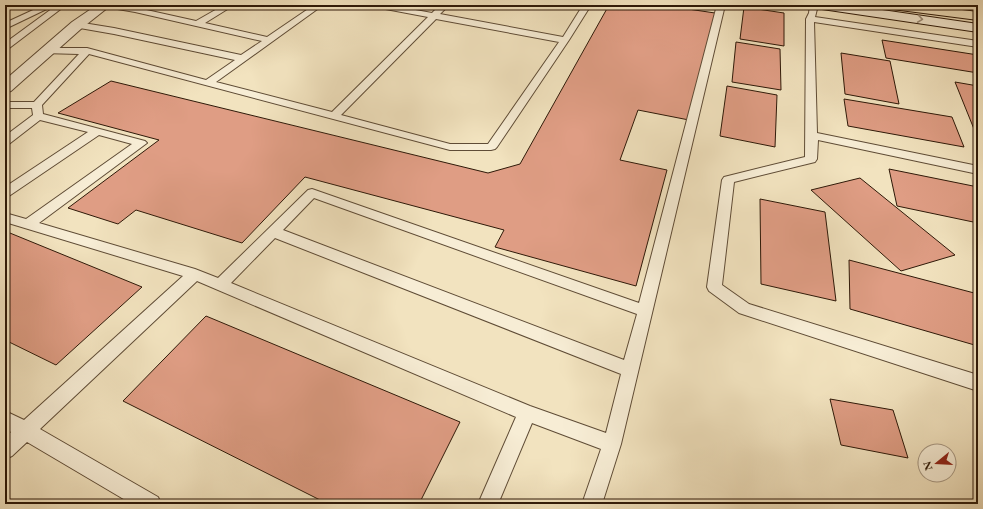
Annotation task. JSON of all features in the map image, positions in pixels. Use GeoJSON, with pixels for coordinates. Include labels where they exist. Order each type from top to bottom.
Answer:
{"type":"FeatureCollection","features":[{"type":"Feature","properties":{"kind":"highway"},"geometry":{"type":"LineString","coordinates":[[892,5],[978,16]]}},
{"type":"Feature","properties":{"kind":"street"},"geometry":{"type":"LineString","coordinates":[[8,83],[77,25],[105,5]]}},
{"type":"Feature","properties":{"kind":"street"},"geometry":{"type":"LineString","coordinates":[[822,5],[978,28]]}},
{"type":"Feature","properties":{"kind":"lane"},"geometry":{"type":"LineString","coordinates":[[5,7],[10,5]]}},
{"type":"Feature","properties":{"kind":"lane"},"geometry":{"type":"LineString","coordinates":[[5,26],[52,5]]}},
{"type":"Feature","properties":{"kind":"lane"},"geometry":{"type":"LineString","coordinates":[[5,47],[62,5]]}},
{"type":"Feature","properties":{"kind":"lane"},"geometry":{"type":"LineString","coordinates":[[105,5],[135,10],[268,40]]}},
{"type":"Feature","properties":{"kind":"lane"},"geometry":{"type":"LineString","coordinates":[[135,10],[144,5]]}},
{"type":"Feature","properties":{"kind":"lane"},"geometry":{"type":"LineString","coordinates":[[197,24],[230,5]]}},
{"type":"Feature","properties":{"kind":"lane"},"geometry":{"type":"LineString","coordinates":[[208,83],[241,58],[320,5]]}},
{"type":"Feature","properties":{"kind":"lane"},"geometry":{"type":"LineString","coordinates":[[375,5],[565,40]]}},
{"type":"Feature","properties":{"kind":"lane"},"geometry":{"type":"LineString","coordinates":[[334,116],[445,5]]}},
{"type":"Feature","properties":{"kind":"lane"},"geometry":{"type":"LineString","coordinates":[[46,51],[87,51],[450,147],[491,147],[565,40],[587,5]]}},
{"type":"Feature","properties":{"kind":"lane"},"geometry":{"type":"LineString","coordinates":[[592,504],[612,444],[721,5]]}},
{"type":"Feature","properties":{"kind":"lane"},"geometry":{"type":"LineString","coordinates":[[814,5],[813,13],[810,19],[811,160],[728,180],[714,287],[744,309],[978,383]]}},
{"type":"Feature","properties":{"kind":"lane"},"geometry":{"type":"LineString","coordinates":[[810,19],[978,44]]}},
{"type":"Feature","properties":{"kind":"lane"},"geometry":{"type":"LineString","coordinates":[[77,25],[114,30],[241,58]]}},
{"type":"Feature","properties":{"kind":"lane"},"geometry":{"type":"LineString","coordinates":[[5,142],[37,111],[87,51]]}},
{"type":"Feature","properties":{"kind":"lane"},"geometry":{"type":"LineString","coordinates":[[5,104],[37,111],[141,143],[28,224]]}},
{"type":"Feature","properties":{"kind":"lane"},"geometry":{"type":"LineString","coordinates":[[5,193],[98,131]]}},
{"type":"Feature","properties":{"kind":"lane"},"geometry":{"type":"LineString","coordinates":[[812,135],[978,170]]}},
{"type":"Feature","properties":{"kind":"lane"},"geometry":{"type":"LineString","coordinates":[[220,285],[312,193],[645,311]]}},
{"type":"Feature","properties":{"kind":"lane"},"geometry":{"type":"LineString","coordinates":[[5,217],[195,274],[527,413],[612,444]]}},
{"type":"Feature","properties":{"kind":"lane"},"geometry":{"type":"LineString","coordinates":[[273,232],[630,370]]}},
{"type":"Feature","properties":{"kind":"lane"},"geometry":{"type":"LineString","coordinates":[[5,450],[195,274]]}},
{"type":"Feature","properties":{"kind":"lane"},"geometry":{"type":"LineString","coordinates":[[488,504],[527,413]]}},
{"type":"Feature","properties":{"kind":"lane"},"geometry":{"type":"LineString","coordinates":[[5,419],[151,504]]}},
{"type":"Feature","properties":{"kind":"building"},"geometry":{"type":"Polygon","coordinates":[[[609,5],[661,5],[715,13],[689,120],[638,110],[620,160],[667,170],[636,286],[495,247],[504,230],[305,177],[242,243],[136,210],[118,224],[68,208],[159,140],[58,113],[111,81],[488,173],[520,164],[609,5]]]}},
{"type":"Feature","properties":{"kind":"building"},"geometry":{"type":"Polygon","coordinates":[[[744,7],[784,13],[784,46],[740,39],[744,7]]]}},
{"type":"Feature","properties":{"kind":"building"},"geometry":{"type":"Polygon","coordinates":[[[882,40],[978,55],[978,73],[886,58],[882,40]]]}},
{"type":"Feature","properties":{"kind":"building"},"geometry":{"type":"Polygon","coordinates":[[[736,42],[780,49],[781,90],[732,82],[736,42]]]}},
{"type":"Feature","properties":{"kind":"building"},"geometry":{"type":"Polygon","coordinates":[[[841,53],[890,61],[899,104],[845,94],[841,53]]]}},
{"type":"Feature","properties":{"kind":"building"},"geometry":{"type":"Polygon","coordinates":[[[955,82],[978,86],[978,139],[955,82]]]}},
{"type":"Feature","properties":{"kind":"building"},"geometry":{"type":"Polygon","coordinates":[[[727,86],[777,95],[775,147],[720,136],[727,86]]]}},
{"type":"Feature","properties":{"kind":"building"},"geometry":{"type":"Polygon","coordinates":[[[844,99],[952,117],[964,147],[848,126],[844,99]]]}},
{"type":"Feature","properties":{"kind":"building"},"geometry":{"type":"Polygon","coordinates":[[[889,169],[978,187],[978,223],[897,206],[889,169]]]}},
{"type":"Feature","properties":{"kind":"building"},"geometry":{"type":"Polygon","coordinates":[[[860,178],[955,255],[901,271],[811,190],[860,178]]]}},
{"type":"Feature","properties":{"kind":"building"},"geometry":{"type":"Polygon","coordinates":[[[760,199],[825,212],[836,301],[761,284],[760,199]]]}},
{"type":"Feature","properties":{"kind":"building"},"geometry":{"type":"Polygon","coordinates":[[[5,231],[142,287],[56,365],[5,340],[5,231]]]}},
{"type":"Feature","properties":{"kind":"building"},"geometry":{"type":"Polygon","coordinates":[[[849,260],[978,294],[978,346],[850,309],[849,260]]]}},
{"type":"Feature","properties":{"kind":"building"},"geometry":{"type":"Polygon","coordinates":[[[206,316],[460,422],[419,504],[328,504],[123,401],[206,316]]]}},
{"type":"Feature","properties":{"kind":"building"},"geometry":{"type":"Polygon","coordinates":[[[830,399],[893,410],[908,458],[841,445],[830,399]]]}}]}
